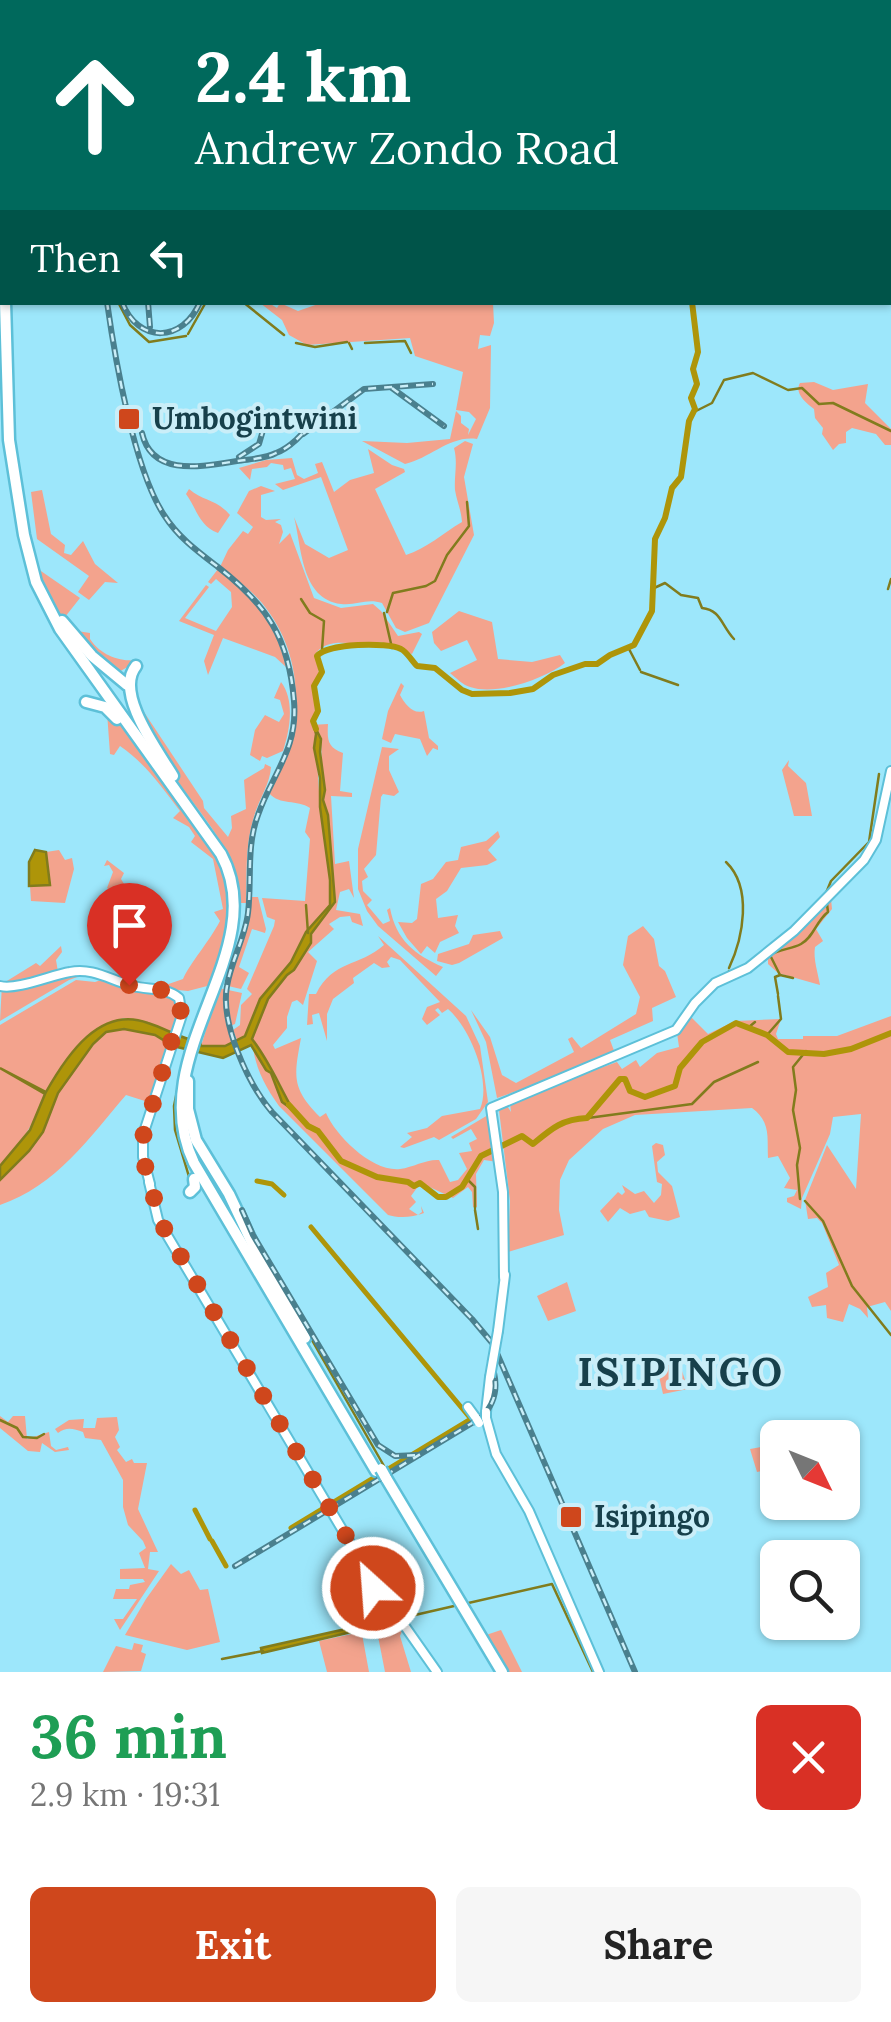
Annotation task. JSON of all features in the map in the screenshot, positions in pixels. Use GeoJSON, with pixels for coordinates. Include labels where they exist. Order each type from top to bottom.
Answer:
{"type":"FeatureCollection","features":[{"type":"Feature","properties":{"kind":"highway"},"geometry":{"type":"LineString","coordinates":[[0,76],[0,105]]}},
{"type":"Feature","properties":{"kind":"highway"},"geometry":{"type":"LineString","coordinates":[[7,305],[13,421],[37,570],[62,621],[221,854],[234,890],[233,926],[180,1095],[180,1138],[195,1186],[190,1192]]}},
{"type":"Feature","properties":{"kind":"highway"},"geometry":{"type":"LineString","coordinates":[[7,305],[9,440],[32,571],[54,620],[170,778]]}},
{"type":"Feature","properties":{"kind":"highway"},"geometry":{"type":"LineString","coordinates":[[62,621],[92,656],[127,685],[170,778]]}},
{"type":"Feature","properties":{"kind":"highway"},"geometry":{"type":"LineString","coordinates":[[115,672],[136,666],[127,685]]}},
{"type":"Feature","properties":{"kind":"highway"},"geometry":{"type":"LineString","coordinates":[[93,701],[114,714],[170,778]]}},
{"type":"Feature","properties":{"kind":"highway"},"geometry":{"type":"LineString","coordinates":[[190,1065],[185,1118],[193,1150],[310,1348]]}},
{"type":"Feature","properties":{"kind":"highway"},"geometry":{"type":"LineString","coordinates":[[188,1080],[192,1128],[199,1147],[227,1179],[230,1195],[256,1251],[496,1670]]}},
{"type":"Feature","properties":{"kind":"highway"},"geometry":{"type":"LineString","coordinates":[[180,1095],[183,1132],[194,1163],[381,1474]]}},
{"type":"Feature","properties":{"kind":"highway"},"geometry":{"type":"LineString","coordinates":[[194,1179],[282,1313]]}},
{"type":"Feature","properties":{"kind":"highway"},"geometry":{"type":"LineString","coordinates":[[227,1179],[230,1195]]}},
{"type":"Feature","properties":{"kind":"main road"},"geometry":{"type":"LineString","coordinates":[[600,1672],[542,1538],[492,1446],[482,1414],[498,1331],[507,1206],[494,1108],[673,1033],[715,983],[748,968],[794,932],[870,851],[891,771]]}},
{"type":"Feature","properties":{"kind":"main road"},"geometry":{"type":"LineString","coordinates":[[0,986],[12,988],[80,971],[180,994],[183,1009],[143,1135],[142,1152],[161,1222],[372,1582],[369,1594],[384,1600],[437,1672]]}},
{"type":"Feature","properties":{"kind":"main road"},"geometry":{"type":"LineString","coordinates":[[468,1406],[482,1414]]}},
{"type":"Feature","properties":{"kind":"shaded area"},"geometry":{"type":"Polygon","coordinates":[[[263,305],[284,305],[298,311],[315,305],[493,305],[490,336],[480,335],[478,349],[491,345],[490,408],[477,439],[458,440],[405,464],[362,441],[407,443],[450,439],[456,411],[469,429],[468,435],[476,419],[469,412],[456,410],[463,372],[415,356],[410,338],[307,345],[289,335],[282,320],[263,305]]]}},
{"type":"Feature","properties":{"kind":"shaded area"},"geometry":{"type":"Polygon","coordinates":[[[814,382],[833,390],[868,384],[865,403],[891,429],[891,445],[885,445],[876,434],[852,428],[846,432],[846,443],[833,450],[822,434],[814,409],[800,394],[800,383],[814,382]]]}},
{"type":"Feature","properties":{"kind":"shaded area"},"geometry":{"type":"Polygon","coordinates":[[[465,441],[473,444],[464,477],[474,535],[429,623],[405,632],[396,628],[382,603],[341,604],[318,593],[311,582],[294,517],[305,544],[329,558],[348,550],[321,477],[283,490],[275,484],[295,479],[291,468],[284,470],[283,465],[271,463],[252,469],[250,480],[239,468],[292,458],[297,475],[304,479],[318,473],[315,464],[322,462],[334,492],[350,480],[374,473],[368,449],[404,469],[405,472],[375,489],[406,555],[462,522],[455,490],[454,448],[465,441]]]}},
{"type":"Feature","properties":{"kind":"shaded area"},"geometry":{"type":"Polygon","coordinates":[[[261,486],[275,491],[261,495],[261,517],[281,519],[275,522],[283,532],[279,544],[290,533],[314,598],[341,608],[373,604],[398,636],[422,634],[412,654],[381,642],[329,644],[315,654],[319,673],[311,725],[328,724],[330,743],[343,753],[340,791],[352,793],[352,797],[331,796],[335,864],[349,861],[354,898],[349,889],[340,892],[336,910],[360,914],[363,926],[352,922],[350,916],[329,924],[334,929],[308,952],[317,961],[303,1005],[297,1000],[292,1002],[287,1028],[273,1045],[275,1049],[301,1038],[296,1072],[304,1098],[320,1117],[326,1113],[356,1151],[378,1165],[400,1169],[439,1160],[450,1182],[458,1180],[467,1169],[459,1153],[472,1151],[469,1143],[477,1139],[471,1129],[451,1137],[488,1115],[498,1162],[484,1160],[476,1174],[477,1207],[473,1207],[468,1187],[453,1198],[419,1182],[412,1185],[419,1185],[411,1196],[416,1202],[409,1209],[418,1215],[388,1215],[279,1106],[259,1070],[253,1046],[263,1067],[271,1072],[282,1102],[292,1110],[269,1065],[252,1039],[268,999],[294,970],[311,943],[311,934],[335,902],[328,815],[323,800],[321,739],[315,729],[330,905],[306,932],[291,962],[260,999],[245,1036],[237,1040],[233,1030],[240,1025],[241,1005],[252,994],[247,989],[274,926],[275,920],[267,917],[262,898],[305,901],[310,839],[305,832],[310,808],[278,800],[269,793],[281,770],[294,721],[294,672],[287,648],[262,603],[220,567],[243,531],[248,534],[253,527],[237,513],[249,491],[261,486]]]}},
{"type":"Feature","properties":{"kind":"shaded area"},"geometry":{"type":"Polygon","coordinates":[[[189,489],[230,515],[218,533],[199,516],[186,494],[189,489]]]}},
{"type":"Feature","properties":{"kind":"shaded area"},"geometry":{"type":"Polygon","coordinates":[[[42,490],[51,534],[65,545],[64,553],[71,555],[83,541],[95,564],[118,583],[105,582],[89,600],[78,592],[89,576],[37,539],[31,492],[42,490]]]}},
{"type":"Feature","properties":{"kind":"shaded area"},"geometry":{"type":"Polygon","coordinates":[[[38,569],[80,598],[65,617],[77,631],[90,633],[90,639],[106,654],[139,660],[119,672],[92,653],[60,614],[38,569]]]}},
{"type":"Feature","properties":{"kind":"shaded area"},"geometry":{"type":"Polygon","coordinates":[[[218,569],[262,612],[286,667],[275,657],[223,638],[208,675],[204,661],[214,635],[179,621],[206,585],[209,587],[185,618],[216,631],[232,607],[231,592],[216,579],[208,582],[218,569]]]}},
{"type":"Feature","properties":{"kind":"shaded area"},"geometry":{"type":"Polygon","coordinates":[[[459,611],[492,622],[498,659],[532,662],[560,655],[565,663],[545,675],[506,688],[467,686],[450,673],[477,660],[467,640],[441,651],[432,632],[459,611]]]}},
{"type":"Feature","properties":{"kind":"shaded area"},"geometry":{"type":"Polygon","coordinates":[[[281,682],[290,706],[283,751],[267,758],[262,756],[260,761],[250,755],[255,730],[265,715],[279,722],[284,714],[280,700],[274,698],[281,682]]]}},
{"type":"Feature","properties":{"kind":"shaded area"},"geometry":{"type":"Polygon","coordinates":[[[401,683],[404,686],[400,695],[413,710],[424,711],[429,738],[438,746],[427,756],[420,739],[395,734],[391,743],[382,739],[388,711],[401,683]]]}},
{"type":"Feature","properties":{"kind":"shaded area"},"geometry":{"type":"Polygon","coordinates":[[[136,700],[204,808],[228,837],[231,816],[246,809],[244,780],[265,764],[271,767],[250,830],[246,903],[241,903],[237,881],[220,842],[169,770],[136,700]]]}},
{"type":"Feature","properties":{"kind":"shaded area"},"geometry":{"type":"Polygon","coordinates":[[[107,712],[175,792],[222,864],[230,893],[229,920],[211,985],[188,991],[157,988],[183,979],[220,921],[214,912],[223,909],[213,859],[191,842],[195,836],[189,827],[173,818],[180,811],[129,753],[120,746],[114,755],[110,754],[107,712]]]}},
{"type":"Feature","properties":{"kind":"shaded area"},"geometry":{"type":"Polygon","coordinates":[[[313,723],[321,739],[323,800],[328,815],[335,902],[311,934],[311,943],[294,970],[268,999],[252,1039],[293,1110],[282,1102],[271,1073],[251,1045],[223,1058],[173,1046],[155,1035],[124,1029],[106,1032],[58,1093],[43,1132],[0,1180],[0,1166],[30,1130],[45,1094],[0,1068],[46,1092],[75,1049],[100,1027],[115,1021],[148,1023],[200,1042],[201,1046],[225,1046],[245,1036],[260,999],[291,962],[306,932],[330,905],[313,723]]]}},
{"type":"Feature","properties":{"kind":"shaded area"},"geometry":{"type":"Polygon","coordinates":[[[382,747],[399,749],[389,756],[389,770],[399,792],[381,797],[376,855],[364,869],[368,877],[362,881],[363,891],[372,900],[367,905],[383,924],[390,921],[390,908],[408,945],[443,967],[436,976],[378,926],[358,889],[358,849],[382,747]]]}},
{"type":"Feature","properties":{"kind":"shaded area"},"geometry":{"type":"Polygon","coordinates":[[[789,760],[788,766],[806,783],[812,816],[794,816],[782,770],[789,760]]]}},
{"type":"Feature","properties":{"kind":"shaded area"},"geometry":{"type":"Polygon","coordinates":[[[498,831],[500,837],[488,850],[497,860],[461,868],[447,891],[436,899],[438,918],[458,915],[455,926],[459,933],[440,942],[435,953],[427,946],[421,954],[398,922],[412,923],[417,919],[421,884],[433,879],[446,862],[458,860],[461,847],[486,841],[498,831]]]}},
{"type":"Feature","properties":{"kind":"shaded area"},"geometry":{"type":"Polygon","coordinates":[[[35,850],[46,852],[50,885],[29,886],[29,862],[35,850]]]}},
{"type":"Feature","properties":{"kind":"shaded area"},"geometry":{"type":"Polygon","coordinates":[[[59,850],[65,860],[72,858],[74,869],[65,903],[31,901],[30,886],[50,884],[46,852],[59,850]]]}},
{"type":"Feature","properties":{"kind":"shaded area"},"geometry":{"type":"Polygon","coordinates":[[[107,860],[124,873],[121,879],[131,895],[144,900],[148,911],[141,915],[107,888],[113,872],[109,865],[104,866],[107,860]]]}},
{"type":"Feature","properties":{"kind":"shaded area"},"geometry":{"type":"Polygon","coordinates":[[[250,897],[258,897],[266,929],[265,933],[252,929],[239,967],[249,973],[241,989],[228,986],[247,928],[250,897]]]}},
{"type":"Feature","properties":{"kind":"shaded area"},"geometry":{"type":"Polygon","coordinates":[[[831,899],[832,909],[816,929],[823,941],[815,947],[820,985],[778,973],[768,964],[768,954],[831,899]]]}},
{"type":"Feature","properties":{"kind":"shaded area"},"geometry":{"type":"Polygon","coordinates":[[[643,926],[654,939],[659,966],[676,997],[652,1008],[653,1021],[610,1040],[616,1056],[497,1098],[486,1042],[471,1010],[490,1037],[502,1075],[516,1083],[574,1052],[568,1039],[572,1037],[581,1048],[636,1014],[640,997],[623,965],[628,936],[643,926]]]}},
{"type":"Feature","properties":{"kind":"shaded area"},"geometry":{"type":"Polygon","coordinates":[[[500,931],[503,938],[459,963],[437,961],[438,954],[469,944],[473,935],[500,931]]]}},
{"type":"Feature","properties":{"kind":"shaded area"},"geometry":{"type":"Polygon","coordinates":[[[378,936],[466,1016],[480,1046],[488,1102],[476,1119],[439,1140],[434,1137],[404,1148],[400,1147],[412,1137],[407,1133],[427,1128],[442,1116],[480,1109],[483,1084],[477,1056],[464,1029],[448,1009],[442,1013],[438,1008],[435,1010],[440,1015],[427,1025],[422,1019],[427,1007],[440,1002],[400,960],[391,957],[387,962],[390,967],[382,968],[374,963],[333,999],[327,1014],[327,1041],[319,1013],[312,1015],[313,1024],[307,1025],[309,994],[316,994],[338,969],[384,945],[378,936]]]}},
{"type":"Feature","properties":{"kind":"shaded area"},"geometry":{"type":"Polygon","coordinates":[[[61,946],[56,960],[58,972],[96,977],[69,980],[0,1021],[2,984],[36,963],[40,966],[61,946]]]}},
{"type":"Feature","properties":{"kind":"shaded area"},"geometry":{"type":"Polygon","coordinates":[[[107,978],[175,996],[181,1008],[173,1033],[147,1022],[123,1018],[87,1040],[66,1063],[23,1139],[0,1166],[0,1025],[76,980],[95,982],[107,978]]]}},
{"type":"Feature","properties":{"kind":"shaded area"},"geometry":{"type":"Polygon","coordinates":[[[219,988],[242,993],[235,1024],[227,1027],[233,1042],[221,1047],[201,1046],[219,988]]]}},
{"type":"Feature","properties":{"kind":"shaded area"},"geometry":{"type":"Polygon","coordinates":[[[690,1016],[708,1034],[735,1021],[781,1019],[778,1039],[803,1039],[837,1036],[891,1016],[891,1311],[885,1302],[867,1307],[868,1318],[849,1304],[843,1322],[827,1318],[826,1305],[812,1307],[808,1297],[828,1287],[826,1273],[839,1265],[822,1223],[817,1218],[808,1219],[805,1200],[827,1145],[856,1189],[861,1114],[833,1117],[801,1209],[787,1202],[797,1190],[784,1188],[790,1178],[778,1156],[768,1158],[765,1124],[752,1108],[635,1115],[603,1129],[569,1160],[560,1180],[559,1210],[564,1235],[508,1252],[510,1201],[499,1110],[506,1104],[511,1112],[510,1103],[523,1096],[617,1062],[622,1069],[636,1060],[640,1067],[657,1053],[679,1047],[677,1033],[690,1016]]]}},
{"type":"Feature","properties":{"kind":"shaded area"},"geometry":{"type":"Polygon","coordinates":[[[118,1028],[155,1035],[170,1043],[148,1102],[126,1095],[55,1173],[20,1197],[0,1205],[0,1180],[43,1132],[52,1101],[84,1054],[103,1034],[118,1028]]]}},
{"type":"Feature","properties":{"kind":"shaded area"},"geometry":{"type":"Polygon","coordinates":[[[663,1145],[665,1155],[657,1162],[658,1172],[672,1186],[680,1217],[668,1221],[649,1217],[645,1210],[630,1214],[620,1208],[608,1222],[600,1211],[618,1192],[625,1192],[622,1185],[635,1194],[644,1191],[654,1203],[661,1195],[652,1146],[663,1145]]]}},
{"type":"Feature","properties":{"kind":"shaded area"},"geometry":{"type":"Polygon","coordinates":[[[567,1282],[576,1311],[548,1321],[537,1296],[567,1282]]]}},
{"type":"Feature","properties":{"kind":"shaded area"},"geometry":{"type":"Polygon","coordinates":[[[679,1362],[688,1389],[663,1394],[657,1367],[679,1362]]]}},
{"type":"Feature","properties":{"kind":"shaded area"},"geometry":{"type":"Polygon","coordinates":[[[0,1416],[8,1422],[13,1416],[25,1416],[27,1439],[49,1432],[51,1446],[69,1450],[55,1452],[42,1443],[40,1452],[28,1451],[0,1428],[0,1416]]]}},
{"type":"Feature","properties":{"kind":"shaded area"},"geometry":{"type":"Polygon","coordinates":[[[117,1417],[117,1450],[126,1462],[132,1459],[134,1463],[147,1463],[138,1509],[158,1552],[150,1552],[148,1569],[159,1571],[120,1630],[114,1619],[123,1619],[137,1599],[113,1599],[116,1589],[129,1589],[130,1585],[145,1582],[120,1579],[120,1569],[145,1568],[139,1553],[146,1548],[128,1525],[123,1480],[101,1440],[85,1438],[83,1432],[74,1429],[58,1433],[55,1429],[69,1420],[84,1419],[83,1428],[95,1428],[97,1418],[117,1417]]]}},
{"type":"Feature","properties":{"kind":"shaded area"},"geometry":{"type":"Polygon","coordinates":[[[760,1447],[760,1471],[757,1472],[750,1449],[760,1447]]]}},
{"type":"Feature","properties":{"kind":"shaded area"},"geometry":{"type":"Polygon","coordinates":[[[171,1564],[181,1574],[189,1570],[200,1590],[208,1589],[220,1642],[187,1650],[125,1635],[171,1564]]]}},
{"type":"Feature","properties":{"kind":"shaded area"},"geometry":{"type":"Polygon","coordinates":[[[395,1618],[394,1622],[262,1653],[261,1648],[395,1618]]]}},
{"type":"Feature","properties":{"kind":"shaded area"},"geometry":{"type":"Polygon","coordinates":[[[397,1621],[403,1629],[400,1636],[411,1672],[385,1672],[377,1631],[362,1634],[369,1672],[327,1672],[319,1641],[394,1625],[397,1621]]]}},
{"type":"Feature","properties":{"kind":"shaded area"},"geometry":{"type":"Polygon","coordinates":[[[501,1630],[522,1672],[504,1672],[483,1636],[501,1630]]]}},
{"type":"Feature","properties":{"kind":"shaded area"},"geometry":{"type":"Polygon","coordinates":[[[134,1643],[143,1645],[141,1652],[146,1654],[141,1671],[103,1672],[116,1646],[132,1650],[134,1643]]]}},
{"type":"Feature","properties":{"kind":"waterway"},"geometry":{"type":"LineString","coordinates":[[120,305],[130,325],[149,342],[186,336]]}},
{"type":"Feature","properties":{"kind":"waterway"},"geometry":{"type":"LineString","coordinates":[[188,334],[204,305]]}},
{"type":"Feature","properties":{"kind":"waterway"},"geometry":{"type":"LineString","coordinates":[[247,305],[284,335]]}},
{"type":"Feature","properties":{"kind":"waterway"},"geometry":{"type":"LineString","coordinates":[[316,729],[314,686],[322,672],[317,656],[333,648],[371,645],[401,649],[417,666],[435,668],[472,694],[533,689],[553,675],[597,664],[634,645],[652,611],[655,539],[672,488],[681,477],[689,421],[695,409],[691,398],[697,384],[693,369],[698,352],[692,305]]}},
{"type":"Feature","properties":{"kind":"waterway"},"geometry":{"type":"LineString","coordinates":[[365,343],[405,341],[411,353]]}},
{"type":"Feature","properties":{"kind":"waterway"},"geometry":{"type":"LineString","coordinates":[[296,343],[315,347],[347,342]]}},
{"type":"Feature","properties":{"kind":"waterway"},"geometry":{"type":"LineString","coordinates":[[349,343],[352,349]]}},
{"type":"Feature","properties":{"kind":"waterway"},"geometry":{"type":"LineString","coordinates":[[694,412],[712,403],[724,380],[753,373],[788,390],[802,388],[819,404],[833,403],[891,431]]}},
{"type":"Feature","properties":{"kind":"waterway"},"geometry":{"type":"LineString","coordinates":[[387,612],[393,593],[435,581],[447,555],[469,526],[467,502]]}},
{"type":"Feature","properties":{"kind":"waterway"},"geometry":{"type":"LineString","coordinates":[[888,589],[891,579]]}},
{"type":"Feature","properties":{"kind":"waterway"},"geometry":{"type":"LineString","coordinates":[[652,589],[665,583],[681,595],[698,598],[702,608],[717,615],[734,639]]}},
{"type":"Feature","properties":{"kind":"waterway"},"geometry":{"type":"LineString","coordinates":[[301,599],[310,613],[324,621],[322,650]]}},
{"type":"Feature","properties":{"kind":"waterway"},"geometry":{"type":"LineString","coordinates":[[384,613],[392,648]]}},
{"type":"Feature","properties":{"kind":"waterway"},"geometry":{"type":"LineString","coordinates":[[629,649],[640,670]]}},
{"type":"Feature","properties":{"kind":"waterway"},"geometry":{"type":"LineString","coordinates":[[641,672],[678,685]]}},
{"type":"Feature","properties":{"kind":"waterway"},"geometry":{"type":"LineString","coordinates":[[826,893],[831,881],[869,842],[879,774]]}},
{"type":"Feature","properties":{"kind":"waterway"},"geometry":{"type":"LineString","coordinates":[[726,862],[740,885],[743,899],[741,928],[729,968]]}},
{"type":"Feature","properties":{"kind":"waterway"},"geometry":{"type":"LineString","coordinates":[[778,994],[775,977],[780,975],[770,955],[805,941],[828,912],[827,904]]}},
{"type":"Feature","properties":{"kind":"waterway"},"geometry":{"type":"LineString","coordinates":[[306,905],[308,933]]}},
{"type":"Feature","properties":{"kind":"waterway"},"geometry":{"type":"LineString","coordinates":[[780,975],[793,978]]}},
{"type":"Feature","properties":{"kind":"waterway"},"geometry":{"type":"LineString","coordinates":[[767,1035],[781,1019],[778,996]]}},
{"type":"Feature","properties":{"kind":"waterway"},"geometry":{"type":"LineString","coordinates":[[749,1027],[755,1022]]}},
{"type":"Feature","properties":{"kind":"waterway"},"geometry":{"type":"LineString","coordinates":[[289,1105],[318,1131],[341,1161],[377,1177],[414,1186],[420,1183],[438,1197],[446,1197],[462,1187],[481,1156],[522,1136],[533,1144],[551,1129],[587,1118],[620,1079],[625,1079],[630,1091],[645,1097],[675,1086],[680,1068],[702,1042],[736,1023],[767,1035],[788,1052],[824,1054],[851,1049],[891,1033]]}},
{"type":"Feature","properties":{"kind":"waterway"},"geometry":{"type":"LineString","coordinates":[[186,1047],[174,1106],[175,1130],[190,1180]]}},
{"type":"Feature","properties":{"kind":"waterway"},"geometry":{"type":"LineString","coordinates":[[800,1199],[793,1067],[806,1051]]}},
{"type":"Feature","properties":{"kind":"waterway"},"geometry":{"type":"LineString","coordinates":[[588,1118],[692,1104],[714,1082],[758,1062]]}},
{"type":"Feature","properties":{"kind":"waterway"},"geometry":{"type":"LineString","coordinates":[[181,1137],[185,1151]]}},
{"type":"Feature","properties":{"kind":"waterway"},"geometry":{"type":"LineString","coordinates":[[195,1148],[234,1215]]}},
{"type":"Feature","properties":{"kind":"waterway"},"geometry":{"type":"LineString","coordinates":[[468,1180],[475,1187],[475,1208]]}},
{"type":"Feature","properties":{"kind":"waterway"},"geometry":{"type":"LineString","coordinates":[[257,1181],[272,1184],[284,1195]]}},
{"type":"Feature","properties":{"kind":"waterway"},"geometry":{"type":"LineString","coordinates":[[805,1201],[823,1221],[852,1286],[891,1335]]}},
{"type":"Feature","properties":{"kind":"waterway"},"geometry":{"type":"LineString","coordinates":[[475,1210],[478,1229]]}},
{"type":"Feature","properties":{"kind":"waterway"},"geometry":{"type":"LineString","coordinates":[[291,1528],[471,1419],[311,1227]]}},
{"type":"Feature","properties":{"kind":"waterway"},"geometry":{"type":"LineString","coordinates":[[289,1300],[384,1466]]}},
{"type":"Feature","properties":{"kind":"waterway"},"geometry":{"type":"LineString","coordinates":[[0,1420],[17,1428],[23,1437],[44,1434]]}},
{"type":"Feature","properties":{"kind":"waterway"},"geometry":{"type":"LineString","coordinates":[[195,1510],[210,1539]]}},
{"type":"Feature","properties":{"kind":"waterway"},"geometry":{"type":"LineString","coordinates":[[212,1541],[226,1566]]}},
{"type":"Feature","properties":{"kind":"waterway"},"geometry":{"type":"LineString","coordinates":[[464,1604],[552,1584],[593,1672]]}},
{"type":"Feature","properties":{"kind":"waterway"},"geometry":{"type":"LineString","coordinates":[[402,1618],[454,1606]]}},
{"type":"Feature","properties":{"kind":"waterway"},"geometry":{"type":"LineString","coordinates":[[222,1659],[263,1651]]}},
{"type":"Feature","properties":{"kind":"railway"},"geometry":{"type":"LineString","coordinates":[[107,305],[127,413],[153,495],[182,537],[262,609],[281,641],[291,679],[292,733],[254,827],[248,913],[227,986],[228,1017],[238,1052],[272,1112],[493,1344],[635,1672]]}},
{"type":"Feature","properties":{"kind":"railway"},"geometry":{"type":"LineString","coordinates":[[124,305],[139,325],[161,333],[183,325],[198,305]]}},
{"type":"Feature","properties":{"kind":"railway"},"geometry":{"type":"LineString","coordinates":[[148,305],[150,327]]}},
{"type":"Feature","properties":{"kind":"railway"},"geometry":{"type":"LineString","coordinates":[[303,434],[364,389],[433,384]]}},
{"type":"Feature","properties":{"kind":"railway"},"geometry":{"type":"LineString","coordinates":[[392,388],[444,426]]}},
{"type":"Feature","properties":{"kind":"railway"},"geometry":{"type":"LineString","coordinates":[[239,457],[259,444],[266,420]]}},
{"type":"Feature","properties":{"kind":"railway"},"geometry":{"type":"LineString","coordinates":[[142,433],[156,457],[168,463],[195,466],[272,455],[291,444],[312,422]]}},
{"type":"Feature","properties":{"kind":"railway"},"geometry":{"type":"LineString","coordinates":[[242,1210],[253,1235],[378,1445],[395,1456],[419,1455]]}},
{"type":"Feature","properties":{"kind":"railway"},"geometry":{"type":"LineString","coordinates":[[235,1566],[482,1417],[495,1390],[490,1361]]}},
{"type":"Feature","properties":{"kind":"place","name":"Umbogintwini"},"geometry":{"type":"Point","coordinates":[129,419]}},
{"type":"Feature","properties":{"kind":"place","name":"Isipingo"},"geometry":{"type":"Point","coordinates":[571,1517]}},
{"type":"Feature","properties":{"kind":"district","name":"ISIPINGO"},"geometry":{"type":"Point","coordinates":[681,1372]}},
{"type":"Feature","properties":{"kind":"route"},"geometry":{"type":"LineString","coordinates":[[129,985],[170,992],[182,1006],[142,1140],[161,1223],[371,1578],[373,1588]]}}]}
